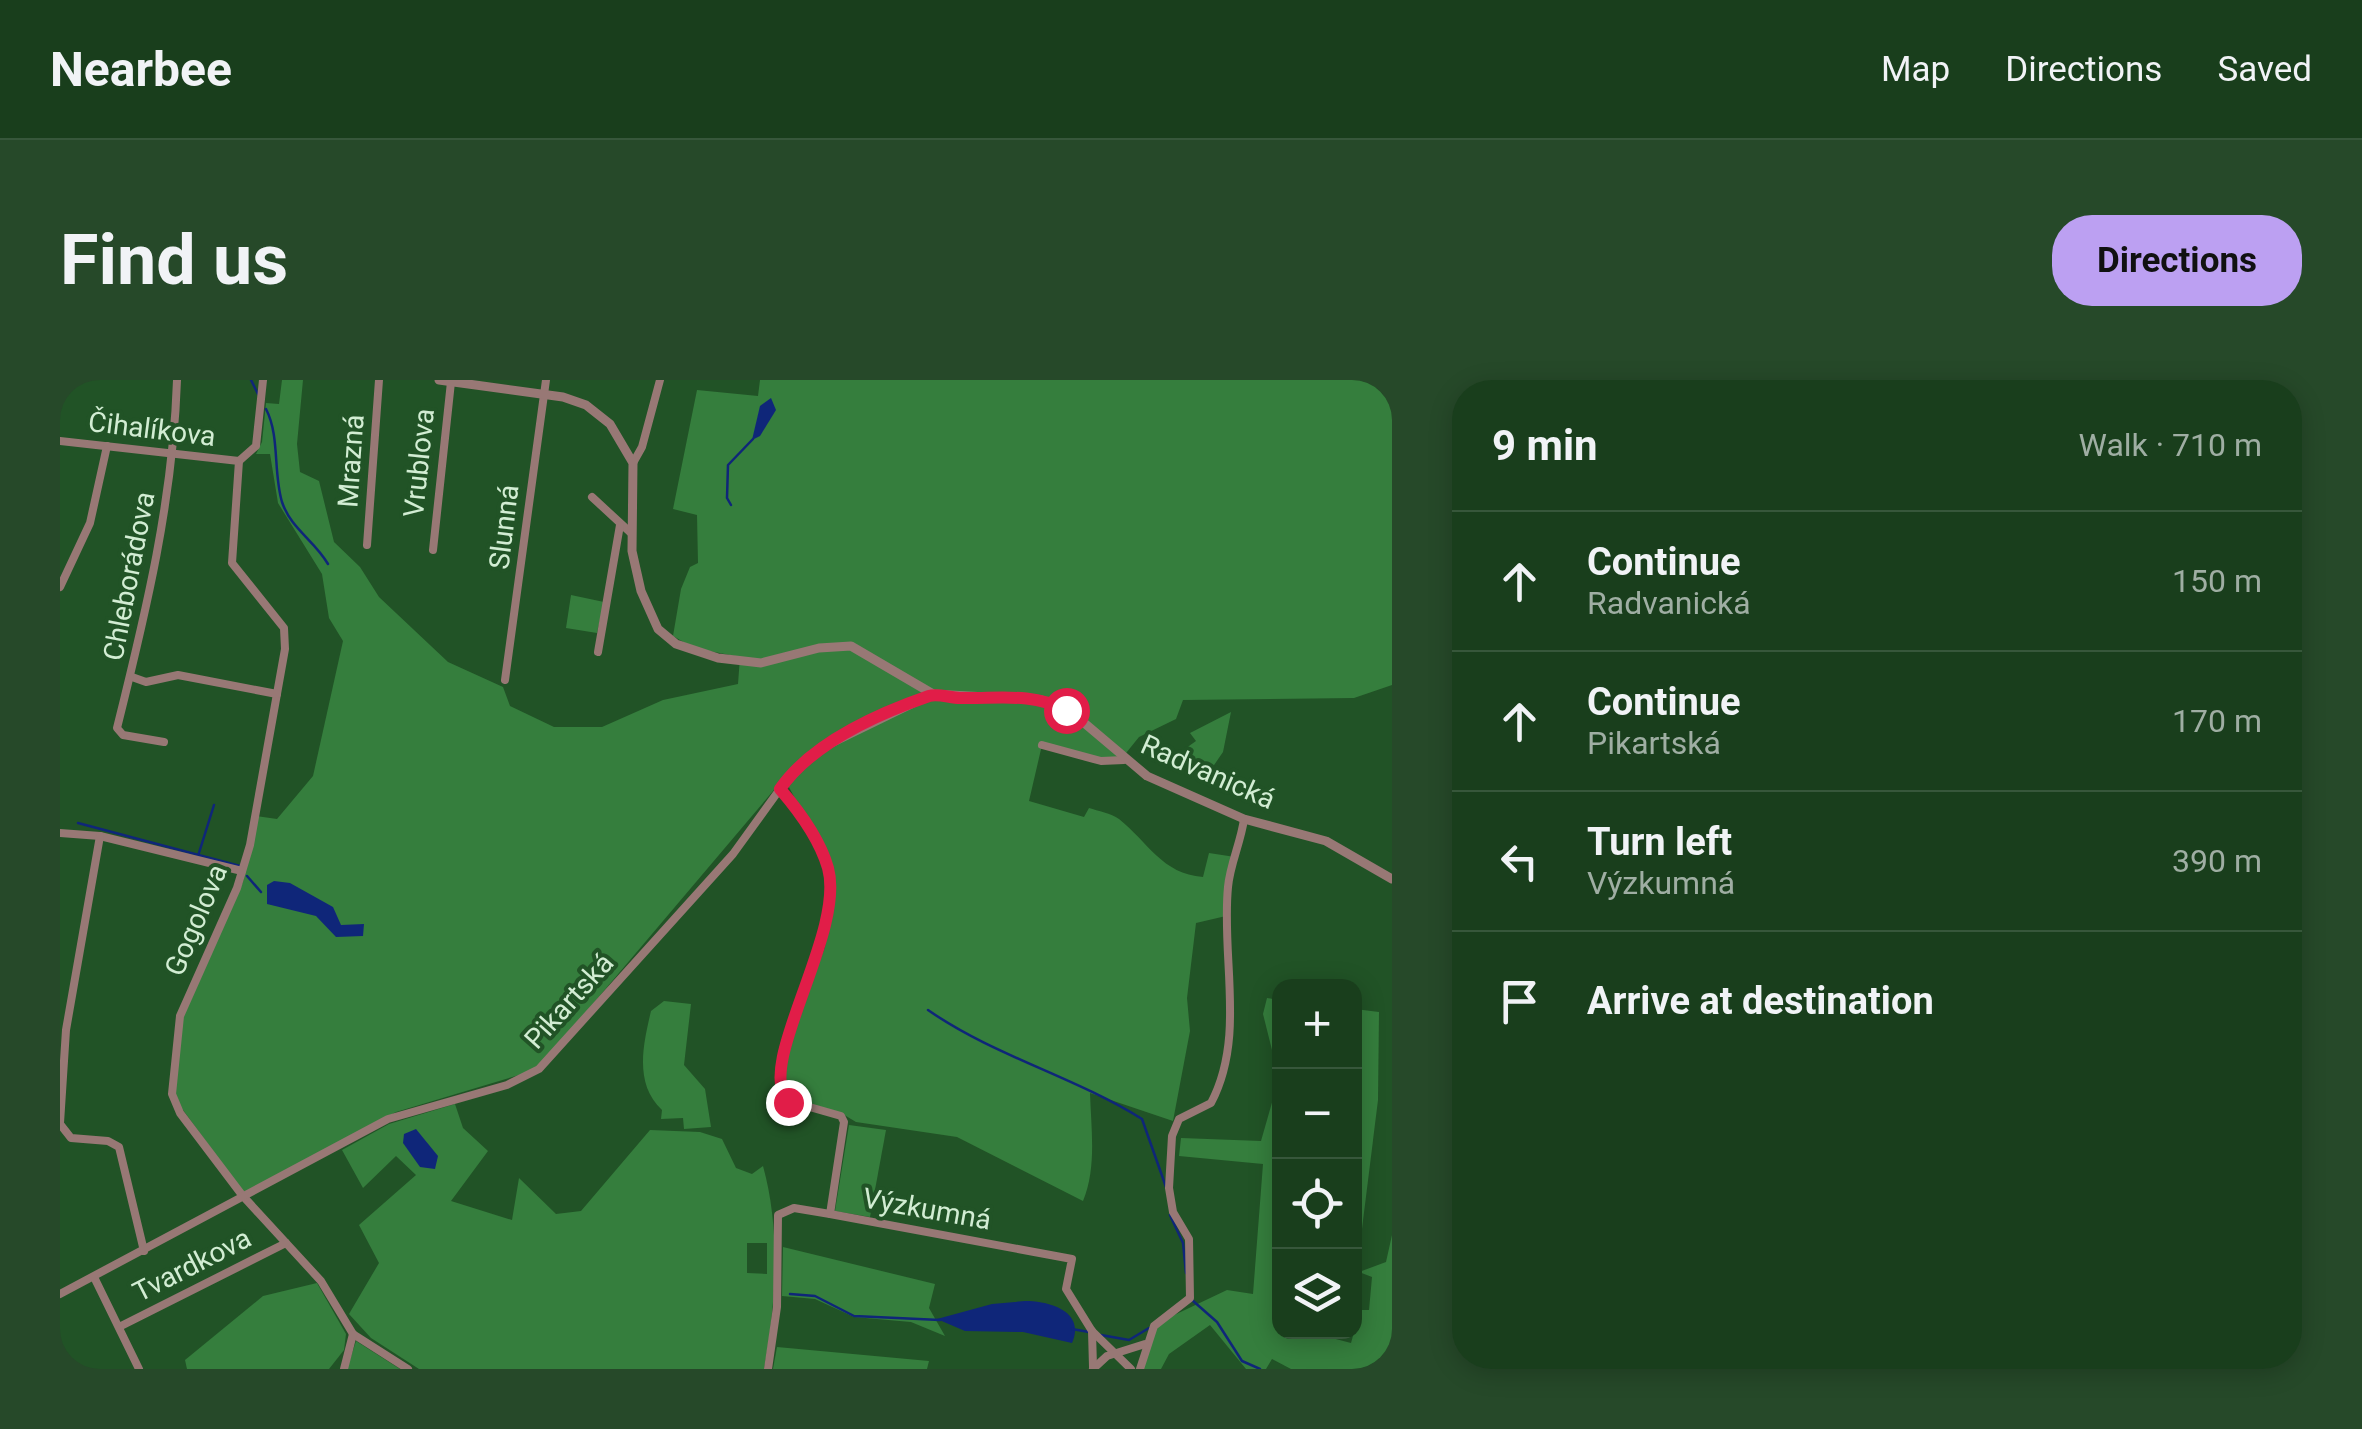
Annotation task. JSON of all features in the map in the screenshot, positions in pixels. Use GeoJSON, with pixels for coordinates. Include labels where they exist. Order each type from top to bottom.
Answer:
{"type":"FeatureCollection","features":[{"type":"Feature","properties":{"kind":"street","name":"Chleborádova"},"geometry":{"type":"LineString","coordinates":[[164,742],[118,732],[132,678],[174,454],[176,380]]}},
{"type":"Feature","properties":{"kind":"street"},"geometry":{"type":"LineString","coordinates":[[239,461],[252,454],[258,441],[263,380]]}},
{"type":"Feature","properties":{"kind":"street","name":"Mrazná"},"geometry":{"type":"LineString","coordinates":[[367,546],[379,380]]}},
{"type":"Feature","properties":{"kind":"street"},"geometry":{"type":"LineString","coordinates":[[438,380],[568,398],[595,411],[620,436],[633,463],[640,453],[660,380]]}},
{"type":"Feature","properties":{"kind":"street","name":"Slunná"},"geometry":{"type":"LineString","coordinates":[[505,680],[546,380]]}},
{"type":"Feature","properties":{"kind":"street","name":"Vrublova"},"geometry":{"type":"LineString","coordinates":[[433,550],[451,382]]}},
{"type":"Feature","properties":{"kind":"street","name":"Čihalíkova"},"geometry":{"type":"LineString","coordinates":[[60,442],[239,461]]}},
{"type":"Feature","properties":{"kind":"street"},"geometry":{"type":"LineString","coordinates":[[60,587],[90,523],[107,446]]}},
{"type":"Feature","properties":{"kind":"street","name":"Gogolova"},"geometry":{"type":"LineString","coordinates":[[239,461],[232,563],[278,619],[286,636],[242,871],[180,1016],[171,1090],[180,1113],[245,1198],[321,1281],[353,1334]]}},
{"type":"Feature","properties":{"kind":"street","name":"Radvanická"},"geometry":{"type":"LineString","coordinates":[[633,463],[631,533],[636,573],[649,613],[660,632],[676,644],[703,655],[756,663],[782,660],[819,648],[851,646],[933,694],[1042,700],[1076,716],[1124,760],[1148,776],[1244,819],[1326,841],[1392,878]]}},
{"type":"Feature","properties":{"kind":"street"},"geometry":{"type":"LineString","coordinates":[[592,498],[631,533]]}},
{"type":"Feature","properties":{"kind":"street"},"geometry":{"type":"LineString","coordinates":[[598,652],[620,524]]}},
{"type":"Feature","properties":{"kind":"street"},"geometry":{"type":"LineString","coordinates":[[132,678],[146,682],[178,675],[276,694]]}},
{"type":"Feature","properties":{"kind":"street","name":"Pikartská"},"geometry":{"type":"LineString","coordinates":[[60,1294],[400,1114],[507,1084],[546,1063],[733,854],[780,789],[818,750],[933,694]]}},
{"type":"Feature","properties":{"kind":"street"},"geometry":{"type":"LineString","coordinates":[[1042,745],[1100,760],[1124,760]]}},
{"type":"Feature","properties":{"kind":"street","name":"Výzkumná"},"geometry":{"type":"LineString","coordinates":[[780,789],[808,828],[829,870],[823,945],[778,1064],[786,1100],[840,1116],[844,1122],[830,1214],[1072,1258],[1066,1289],[1092,1331],[1131,1369]]}},
{"type":"Feature","properties":{"kind":"street"},"geometry":{"type":"LineString","coordinates":[[1140,1369],[1154,1326],[1190,1298],[1189,1240],[1176,1219],[1169,1188],[1172,1136],[1179,1118],[1210,1104],[1220,1083],[1230,992],[1228,882],[1240,853],[1244,819]]}},
{"type":"Feature","properties":{"kind":"street"},"geometry":{"type":"LineString","coordinates":[[60,833],[100,836],[242,871]]}},
{"type":"Feature","properties":{"kind":"street"},"geometry":{"type":"LineString","coordinates":[[100,836],[66,1030],[60,1123],[71,1138],[108,1141],[119,1147],[144,1251]]}},
{"type":"Feature","properties":{"kind":"street"},"geometry":{"type":"LineString","coordinates":[[768,1369],[777,1307],[778,1215],[794,1208],[830,1214]]}},
{"type":"Feature","properties":{"kind":"street","name":"Tvardkova"},"geometry":{"type":"LineString","coordinates":[[118,1327],[286,1243]]}},
{"type":"Feature","properties":{"kind":"street"},"geometry":{"type":"LineString","coordinates":[[94,1277],[139,1369]]}},
{"type":"Feature","properties":{"kind":"street"},"geometry":{"type":"LineString","coordinates":[[1092,1331],[1093,1368]]}},
{"type":"Feature","properties":{"kind":"street"},"geometry":{"type":"LineString","coordinates":[[344,1369],[353,1334],[408,1369]]}},
{"type":"Feature","properties":{"kind":"street"},"geometry":{"type":"LineString","coordinates":[[1093,1368],[1116,1353],[1145,1344]]}},
{"type":"Feature","properties":{"kind":"street"},"geometry":{"type":"LineString","coordinates":[[60,1360],[65,1369]]}},
{"type":"Feature","properties":{"kind":"green space"},"geometry":{"type":"Polygon","coordinates":[[[282,380],[303,380],[297,444],[300,472],[319,481],[334,542],[360,567],[379,597],[448,662],[503,687],[510,706],[554,727],[602,727],[663,700],[738,684],[740,657],[694,648],[673,636],[681,589],[690,567],[698,563],[697,515],[673,509],[697,390],[758,396],[760,380],[1392,380],[1392,685],[1354,698],[1183,700],[1176,719],[1139,737],[1118,763],[1042,745],[1029,801],[1084,817],[1089,808],[1112,815],[1156,856],[1189,875],[1203,877],[1209,853],[1235,857],[1226,916],[1196,923],[1187,998],[1190,1031],[1173,1121],[1090,1093],[1092,1162],[1083,1201],[957,1137],[856,1122],[841,1113],[788,1099],[780,1065],[825,947],[833,869],[784,778],[547,1058],[529,1072],[396,1112],[244,1193],[175,1099],[180,1024],[243,882],[256,816],[277,819],[313,776],[343,641],[329,618],[322,574],[278,503],[270,454],[256,454],[262,442],[266,403],[279,404],[282,380]]]}},
{"type":"Feature","properties":{"kind":"green space"},"geometry":{"type":"Polygon","coordinates":[[[571,595],[604,602],[597,633],[566,628],[571,595]]]}},
{"type":"Feature","properties":{"kind":"green space"},"geometry":{"type":"Polygon","coordinates":[[[1231,712],[1223,752],[1212,768],[1182,751],[1196,741],[1190,733],[1231,712]]]}},
{"type":"Feature","properties":{"kind":"green space"},"geometry":{"type":"Polygon","coordinates":[[[1267,998],[1272,999],[1272,1050],[1263,1014],[1267,998]]]}},
{"type":"Feature","properties":{"kind":"green space"},"geometry":{"type":"Polygon","coordinates":[[[664,1001],[691,1004],[684,1065],[705,1089],[711,1127],[684,1129],[683,1118],[661,1119],[662,1110],[647,1088],[643,1064],[645,1037],[651,1011],[664,1001]]]}},
{"type":"Feature","properties":{"kind":"green space"},"geometry":{"type":"Polygon","coordinates":[[[1362,1010],[1379,1012],[1378,1100],[1362,1229],[1362,1010]]]}},
{"type":"Feature","properties":{"kind":"green space"},"geometry":{"type":"Polygon","coordinates":[[[1272,1102],[1272,1339],[1336,1339],[1351,1343],[1352,1339],[1362,1339],[1362,1310],[1369,1310],[1372,1277],[1362,1271],[1386,1262],[1392,1235],[1392,1369],[1291,1369],[1272,1359],[1266,1369],[1246,1369],[1210,1325],[1169,1354],[1161,1369],[1142,1369],[1157,1326],[1168,1318],[1227,1290],[1253,1294],[1263,1164],[1179,1156],[1181,1138],[1261,1141],[1272,1102]]]}},
{"type":"Feature","properties":{"kind":"green space"},"geometry":{"type":"Polygon","coordinates":[[[455,1104],[463,1128],[488,1151],[451,1201],[512,1220],[519,1178],[556,1214],[581,1211],[650,1130],[700,1132],[722,1139],[736,1168],[752,1174],[763,1166],[769,1191],[775,1268],[764,1369],[419,1369],[371,1338],[349,1314],[379,1263],[359,1225],[416,1175],[396,1156],[363,1188],[342,1150],[389,1124],[455,1104]],[[747,1243],[747,1273],[767,1274],[767,1243],[747,1243]]]}},
{"type":"Feature","properties":{"kind":"green space"},"geometry":{"type":"Polygon","coordinates":[[[849,1125],[886,1130],[870,1217],[835,1211],[849,1125]]]}},
{"type":"Feature","properties":{"kind":"green space"},"geometry":{"type":"Polygon","coordinates":[[[783,1247],[935,1284],[929,1308],[945,1336],[911,1322],[854,1317],[815,1299],[782,1296],[783,1247]]]}},
{"type":"Feature","properties":{"kind":"green space"},"geometry":{"type":"Polygon","coordinates":[[[317,1283],[346,1334],[344,1350],[329,1369],[187,1369],[185,1360],[263,1296],[317,1283]]]}},
{"type":"Feature","properties":{"kind":"green space"},"geometry":{"type":"Polygon","coordinates":[[[356,1341],[400,1369],[347,1369],[356,1341]]]}},
{"type":"Feature","properties":{"kind":"green space"},"geometry":{"type":"Polygon","coordinates":[[[777,1347],[929,1361],[927,1369],[773,1369],[777,1347]]]}},
{"type":"Feature","properties":{"kind":"shaded area"},"geometry":{"type":"Polygon","coordinates":[[[771,398],[776,410],[760,436],[752,440],[760,406],[771,398]]]}},
{"type":"Feature","properties":{"kind":"shaded area"},"geometry":{"type":"Polygon","coordinates":[[[274,881],[290,883],[333,907],[341,925],[364,924],[363,936],[336,937],[316,916],[267,904],[267,885],[274,881]]]}},
{"type":"Feature","properties":{"kind":"shaded area"},"geometry":{"type":"Polygon","coordinates":[[[416,1129],[438,1156],[435,1169],[420,1167],[403,1143],[404,1134],[416,1129]]]}},
{"type":"Feature","properties":{"kind":"shaded area"},"geometry":{"type":"Polygon","coordinates":[[[1025,1301],[1054,1306],[1070,1316],[1075,1332],[1072,1343],[1023,1332],[965,1331],[937,1319],[992,1304],[1025,1301]]]}},
{"type":"Feature","properties":{"kind":"waterway"},"geometry":{"type":"LineString","coordinates":[[251,380],[258,394]]}},
{"type":"Feature","properties":{"kind":"waterway"},"geometry":{"type":"LineString","coordinates":[[266,409],[273,431],[282,502],[291,520],[328,564]]}},
{"type":"Feature","properties":{"kind":"waterway"},"geometry":{"type":"LineString","coordinates":[[731,505],[727,498],[728,465],[753,439]]}},
{"type":"Feature","properties":{"kind":"waterway"},"geometry":{"type":"LineString","coordinates":[[198,856],[214,805]]}},
{"type":"Feature","properties":{"kind":"waterway"},"geometry":{"type":"LineString","coordinates":[[78,823],[240,866]]}},
{"type":"Feature","properties":{"kind":"waterway"},"geometry":{"type":"LineString","coordinates":[[247,876],[261,892]]}},
{"type":"Feature","properties":{"kind":"waterway"},"geometry":{"type":"LineString","coordinates":[[928,1010],[980,1040],[1142,1119],[1166,1187]]}},
{"type":"Feature","properties":{"kind":"waterway"},"geometry":{"type":"LineString","coordinates":[[1170,1215],[1183,1243],[1186,1273]]}},
{"type":"Feature","properties":{"kind":"waterway"},"geometry":{"type":"LineString","coordinates":[[790,1294],[815,1296],[854,1316],[940,1320]]}},
{"type":"Feature","properties":{"kind":"waterway"},"geometry":{"type":"LineString","coordinates":[[1192,1300],[1217,1322],[1242,1361],[1260,1369]]}},
{"type":"Feature","properties":{"kind":"waterway"},"geometry":{"type":"LineString","coordinates":[[1101,1335],[1129,1340],[1149,1328]]}},
{"type":"Feature","properties":{"kind":"waterway"},"geometry":{"type":"LineString","coordinates":[[1072,1329],[1089,1332]]}},
{"type":"Feature","properties":{"kind":"route"},"geometry":{"type":"LineString","coordinates":[[788,1102],[780,1088],[778,1064],[823,945],[829,870],[808,828],[780,789],[793,770],[818,750],[933,694],[956,698],[1025,696],[1066,710]]}}]}
